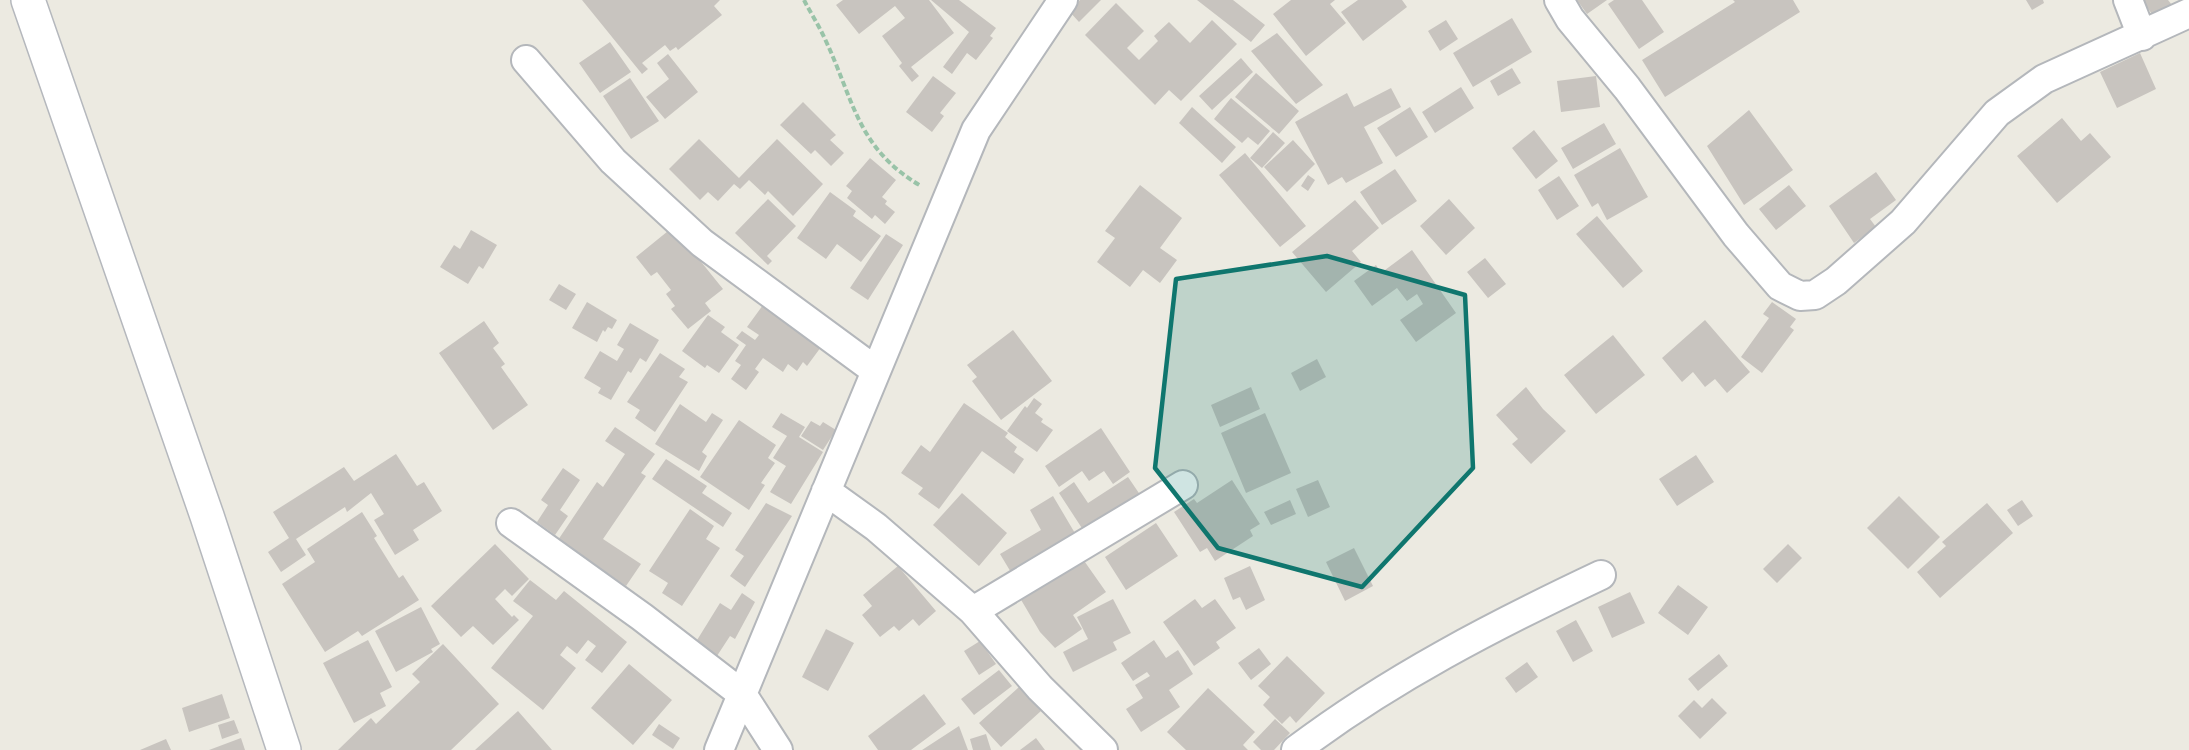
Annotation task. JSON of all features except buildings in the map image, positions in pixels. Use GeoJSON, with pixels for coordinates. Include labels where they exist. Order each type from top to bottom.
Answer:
{"type":"FeatureCollection","features":[{"type":"Feature","properties":{"kind":"main road"},"geometry":{"type":"LineString","coordinates":[[28,0],[199,493],[284,750]]}},
{"type":"Feature","properties":{"kind":"street"},"geometry":{"type":"LineString","coordinates":[[719,750],[945,200],[976,130],[1063,0]]}},
{"type":"Feature","properties":{"kind":"street"},"geometry":{"type":"LineString","coordinates":[[1558,0],[1570,19],[1626,88],[1736,235],[1780,286],[1800,296],[1815,295],[1836,281],[1903,222],[1997,113],[2044,79],[2189,13]]}},
{"type":"Feature","properties":{"kind":"street"},"geometry":{"type":"LineString","coordinates":[[2128,0],[2142,36]]}},
{"type":"Feature","properties":{"kind":"street"},"geometry":{"type":"LineString","coordinates":[[526,60],[613,161],[702,243],[876,371]]}},
{"type":"Feature","properties":{"kind":"street"},"geometry":{"type":"LineString","coordinates":[[973,611],[1183,486]]}},
{"type":"Feature","properties":{"kind":"street"},"geometry":{"type":"LineString","coordinates":[[826,491],[876,527],[973,611],[1040,688],[1103,750]]}},
{"type":"Feature","properties":{"kind":"street"},"geometry":{"type":"LineString","coordinates":[[511,523],[642,617],[742,694],[778,750]]}},
{"type":"Feature","properties":{"kind":"street"},"geometry":{"type":"LineString","coordinates":[[1296,750],[1419,669],[1503,621],[1601,575]]}},
{"type":"Feature","properties":{"kind":"path"},"geometry":{"type":"LineString","coordinates":[[804,0],[824,37],[865,134],[886,161],[901,174],[945,200]]}},
{"type":"Feature","properties":{"kind":"highlighted area"},"geometry":{"type":"Polygon","coordinates":[[[1327,256],[1465,295],[1473,468],[1362,587],[1218,548],[1155,468],[1176,279],[1327,256]]]}}]}
